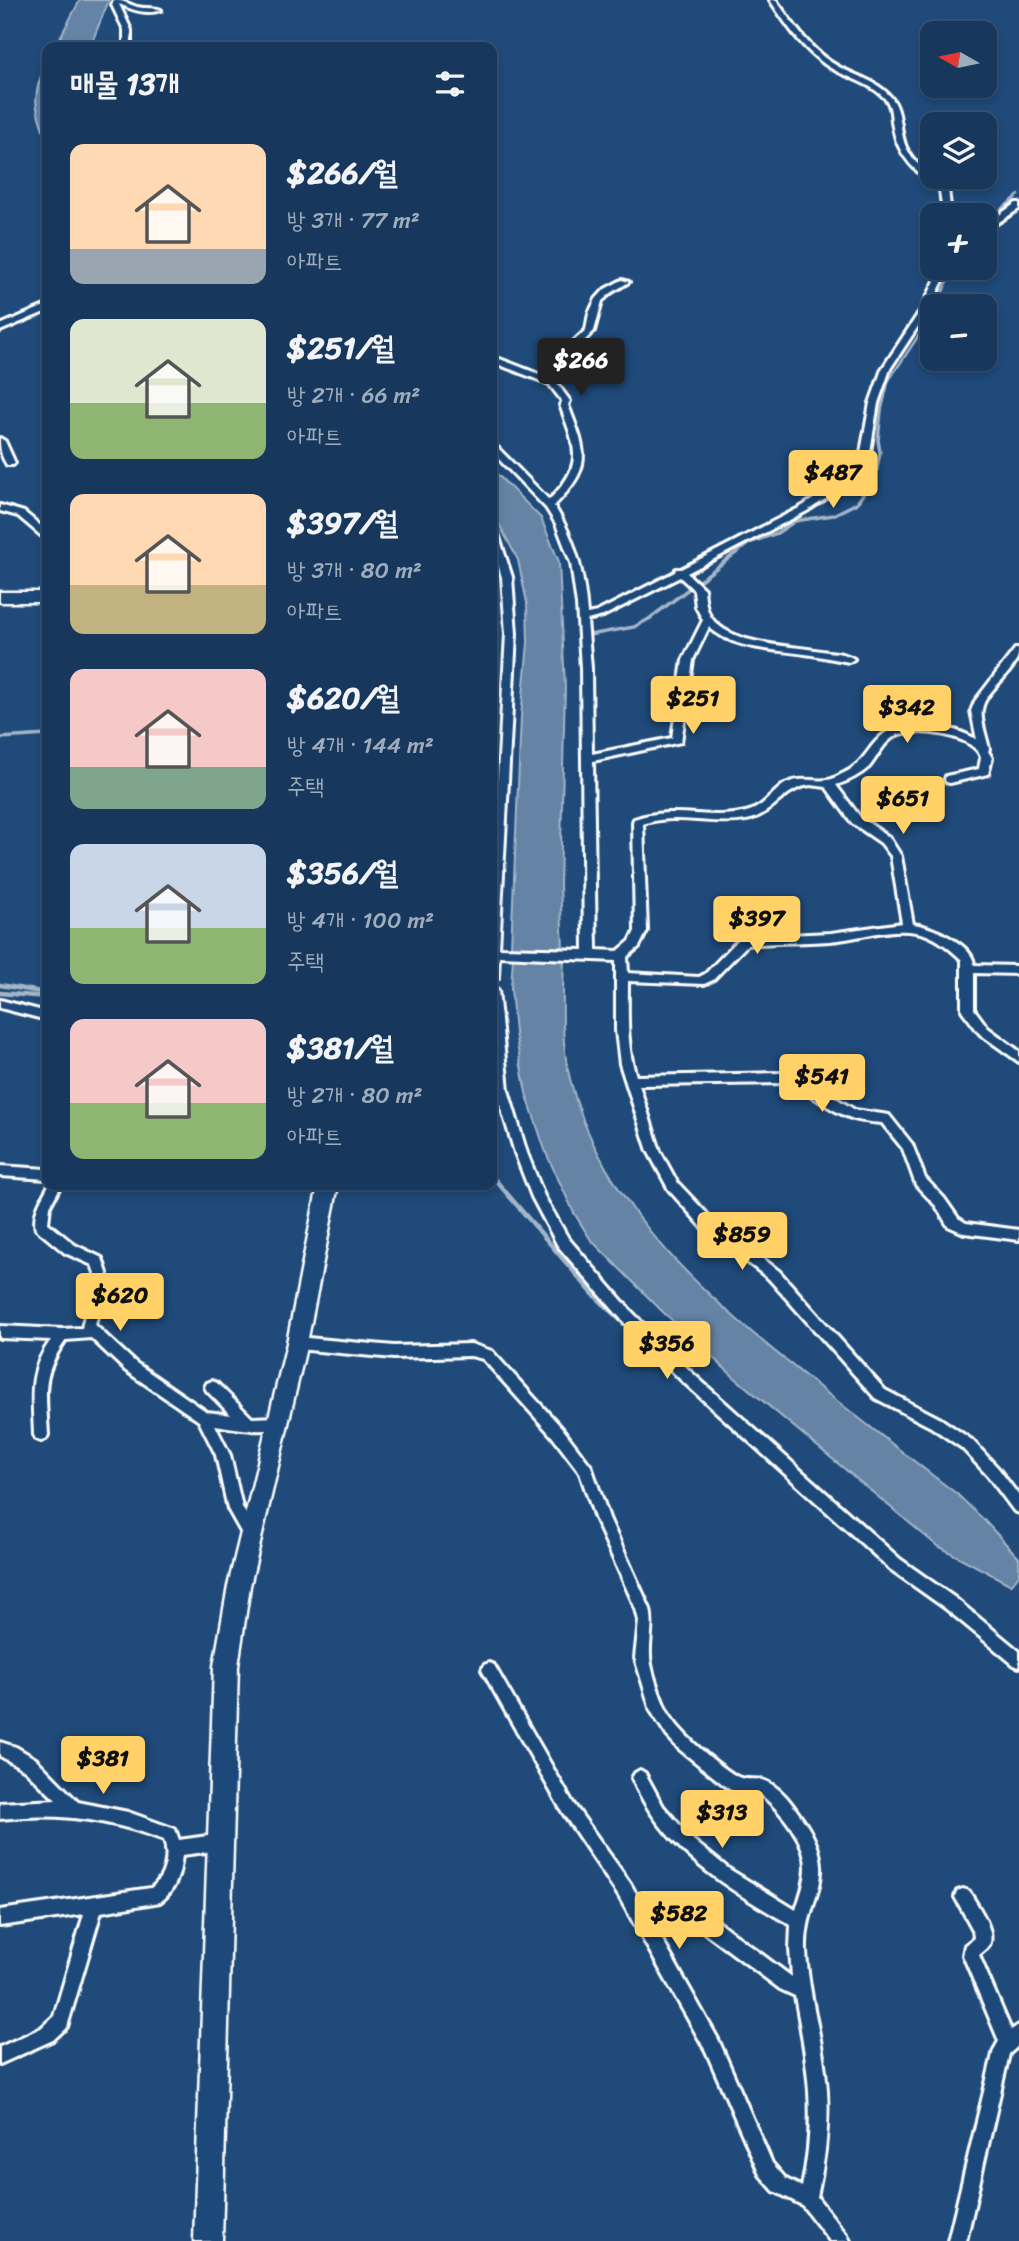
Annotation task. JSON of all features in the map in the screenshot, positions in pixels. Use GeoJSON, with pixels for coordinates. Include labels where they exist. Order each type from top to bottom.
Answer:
{"type":"FeatureCollection","features":[{"type":"Feature","properties":{"kind":"main road"},"geometry":{"type":"LineString","coordinates":[[0,597],[42,597]]}},
{"type":"Feature","properties":{"kind":"main road"},"geometry":{"type":"LineString","coordinates":[[208,2241],[226,1666],[239,1586],[297,1343],[327,1190]]}},
{"type":"Feature","properties":{"kind":"street"},"geometry":{"type":"LineString","coordinates":[[128,42],[123,17],[115,5],[117,0],[137,9],[159,10]]}},
{"type":"Feature","properties":{"kind":"street"},"geometry":{"type":"LineString","coordinates":[[773,0],[788,22],[821,59],[851,77],[871,84],[888,98],[896,112],[904,156],[944,189],[946,203]]}},
{"type":"Feature","properties":{"kind":"street"},"geometry":{"type":"LineString","coordinates":[[997,221],[1019,205]]}},
{"type":"Feature","properties":{"kind":"street"},"geometry":{"type":"LineString","coordinates":[[584,618],[600,614],[822,499],[851,475],[864,458],[869,445],[874,403],[886,369],[926,308],[939,280]]}},
{"type":"Feature","properties":{"kind":"street"},"geometry":{"type":"LineString","coordinates":[[552,382],[560,357],[590,331],[592,311],[601,295],[625,282]]}},
{"type":"Feature","properties":{"kind":"street"},"geometry":{"type":"LineString","coordinates":[[0,328],[42,310]]}},
{"type":"Feature","properties":{"kind":"street"},"geometry":{"type":"LineString","coordinates":[[497,361],[552,382],[566,401],[564,405],[580,454],[580,467],[575,479],[549,506]]}},
{"type":"Feature","properties":{"kind":"street"},"geometry":{"type":"LineString","coordinates":[[0,441],[10,463]]}},
{"type":"Feature","properties":{"kind":"street"},"geometry":{"type":"LineString","coordinates":[[497,452],[549,506],[572,546],[584,618],[582,636],[590,954]]}},
{"type":"Feature","properties":{"kind":"street"},"geometry":{"type":"LineString","coordinates":[[0,508],[21,514],[42,532]]}},
{"type":"Feature","properties":{"kind":"street"},"geometry":{"type":"LineString","coordinates":[[497,546],[507,577],[511,634],[497,912]]}},
{"type":"Feature","properties":{"kind":"street"},"geometry":{"type":"LineString","coordinates":[[679,571],[699,589],[700,604],[708,619],[737,641],[849,659]]}},
{"type":"Feature","properties":{"kind":"street"},"geometry":{"type":"LineString","coordinates":[[587,758],[677,740],[688,660],[708,619]]}},
{"type":"Feature","properties":{"kind":"street"},"geometry":{"type":"LineString","coordinates":[[950,779],[984,771],[987,765],[984,740],[976,711],[980,701],[1019,651]]}},
{"type":"Feature","properties":{"kind":"street"},"geometry":{"type":"LineString","coordinates":[[497,952],[620,957],[635,944],[641,930],[639,822],[662,817],[743,817],[757,813],[790,785],[806,781],[830,784],[858,771],[881,741],[902,729],[930,730],[962,736],[974,740],[984,749]]}},
{"type":"Feature","properties":{"kind":"street"},"geometry":{"type":"LineString","coordinates":[[830,784],[856,820],[885,840],[896,856],[908,927]]}},
{"type":"Feature","properties":{"kind":"street"},"geometry":{"type":"LineString","coordinates":[[623,977],[700,981],[709,977],[744,941],[835,937],[881,927],[922,929],[937,934],[968,959],[968,1010],[984,1031],[1017,1055]]}},
{"type":"Feature","properties":{"kind":"street"},"geometry":{"type":"LineString","coordinates":[[620,957],[623,977],[623,1049],[630,1081],[662,1169],[694,1212],[774,1275],[880,1394],[936,1423],[967,1444],[993,1472],[1019,1507]]}},
{"type":"Feature","properties":{"kind":"street"},"geometry":{"type":"LineString","coordinates":[[968,969],[1019,970]]}},
{"type":"Feature","properties":{"kind":"street"},"geometry":{"type":"LineString","coordinates":[[0,1004],[42,1015]]}},
{"type":"Feature","properties":{"kind":"street"},"geometry":{"type":"LineString","coordinates":[[497,1030],[506,1102],[520,1153],[538,1197],[563,1242],[627,1316],[695,1384],[895,1564],[950,1603],[1019,1660]]}},
{"type":"Feature","properties":{"kind":"street"},"geometry":{"type":"LineString","coordinates":[[630,1081],[781,1078],[800,1081],[821,1092],[845,1110],[885,1118],[908,1147],[920,1181],[940,1202],[953,1222],[964,1228],[1019,1235]]}},
{"type":"Feature","properties":{"kind":"street"},"geometry":{"type":"LineString","coordinates":[[0,1171],[42,1174]]}},
{"type":"Feature","properties":{"kind":"street"},"geometry":{"type":"LineString","coordinates":[[52,1190],[44,1206],[41,1225],[70,1249],[97,1262],[101,1273],[88,1327],[131,1367],[204,1417],[249,1424],[277,1423]]}},
{"type":"Feature","properties":{"kind":"street"},"geometry":{"type":"LineString","coordinates":[[0,1332],[62,1335],[93,1332]]}},
{"type":"Feature","properties":{"kind":"street"},"geometry":{"type":"LineString","coordinates":[[41,1435],[38,1374],[49,1352],[62,1335]]}},
{"type":"Feature","properties":{"kind":"street"},"geometry":{"type":"LineString","coordinates":[[297,1343],[394,1352],[458,1350],[482,1353],[493,1360],[557,1432],[586,1470],[603,1518],[643,1609],[646,1621],[642,1658],[659,1711],[672,1731],[734,1784],[747,1789],[755,1786],[767,1789],[802,1831],[812,1850],[813,1879],[798,1933],[821,2105],[819,2148],[808,2199]]}},
{"type":"Feature","properties":{"kind":"street"},"geometry":{"type":"LineString","coordinates":[[212,1387],[249,1424]]}},
{"type":"Feature","properties":{"kind":"street"},"geometry":{"type":"LineString","coordinates":[[204,1417],[223,1455],[235,1509],[251,1536]]}},
{"type":"Feature","properties":{"kind":"street"},"geometry":{"type":"LineString","coordinates":[[489,1670],[568,1808],[624,1889],[712,2045],[766,2169],[780,2185],[808,2199],[841,2241]]}},
{"type":"Feature","properties":{"kind":"street"},"geometry":{"type":"LineString","coordinates":[[0,1749],[12,1752],[35,1769],[56,1788],[72,1808]]}},
{"type":"Feature","properties":{"kind":"street"},"geometry":{"type":"LineString","coordinates":[[640,1778],[658,1811],[690,1849],[723,1874],[802,1923]]}},
{"type":"Feature","properties":{"kind":"street"},"geometry":{"type":"LineString","coordinates":[[0,1811],[29,1807],[72,1808],[138,1821],[169,1834],[175,1848],[171,1877],[161,1892],[154,1896],[0,1918]]}},
{"type":"Feature","properties":{"kind":"street"},"geometry":{"type":"LineString","coordinates":[[175,1848],[222,1842]]}},
{"type":"Feature","properties":{"kind":"street"},"geometry":{"type":"LineString","coordinates":[[957,2241],[1002,2050],[1014,2038],[971,1955],[974,1947],[982,1941],[983,1933],[963,1897]]}},
{"type":"Feature","properties":{"kind":"street"},"geometry":{"type":"LineString","coordinates":[[0,2056],[47,2034],[61,2021],[95,1904]]}},
{"type":"Feature","properties":{"kind":"street"},"geometry":{"type":"LineString","coordinates":[[706,1923],[786,1983],[804,1992]]}},
{"type":"Feature","properties":{"kind":"water"},"geometry":{"type":"Polygon","coordinates":[[[80,0],[109,0],[92,42],[58,42],[80,0]]]}},
{"type":"Feature","properties":{"kind":"water"},"geometry":{"type":"Polygon","coordinates":[[[42,74],[42,127],[36,101],[42,74]]]}},
{"type":"Feature","properties":{"kind":"water"},"geometry":{"type":"Polygon","coordinates":[[[497,474],[541,518],[559,562],[565,687],[560,885],[563,949],[511,948],[521,717],[528,643],[527,603],[518,560],[497,520],[497,474]]]}},
{"type":"Feature","properties":{"kind":"water"},"geometry":{"type":"Polygon","coordinates":[[[513,957],[564,957],[563,1034],[570,1079],[586,1128],[609,1173],[637,1215],[670,1254],[744,1326],[957,1494],[983,1519],[1019,1558],[1019,1575],[1011,1585],[936,1545],[734,1377],[663,1312],[591,1240],[574,1213],[546,1153],[526,1093],[515,1033],[511,988],[513,957]]]}},
{"type":"Feature","properties":{"kind":"waterway"},"geometry":{"type":"LineString","coordinates":[[997,212],[1019,195]]}},
{"type":"Feature","properties":{"kind":"waterway"},"geometry":{"type":"LineString","coordinates":[[942,294],[948,280]]}},
{"type":"Feature","properties":{"kind":"waterway"},"geometry":{"type":"LineString","coordinates":[[888,382],[920,334]]}},
{"type":"Feature","properties":{"kind":"waterway"},"geometry":{"type":"LineString","coordinates":[[589,635],[634,627],[649,619],[749,543],[777,533],[795,521],[833,515],[857,503],[876,475],[880,452],[878,440],[881,410],[888,382]]}},
{"type":"Feature","properties":{"kind":"waterway"},"geometry":{"type":"LineString","coordinates":[[0,738],[42,735]]}},
{"type":"Feature","properties":{"kind":"waterway"},"geometry":{"type":"LineString","coordinates":[[0,985],[42,992]]}},
{"type":"Feature","properties":{"kind":"waterway"},"geometry":{"type":"LineString","coordinates":[[0,993],[42,997]]}},
{"type":"Feature","properties":{"kind":"waterway"},"geometry":{"type":"LineString","coordinates":[[497,1182],[593,1294],[685,1383]]}},
{"type":"Feature","properties":{"kind":"waterway"},"geometry":{"type":"LineString","coordinates":[[728,1422],[785,1473]]}},
{"type":"Feature","properties":{"kind":"waterway"},"geometry":{"type":"LineString","coordinates":[[783,1471],[835,1519]]}},
{"type":"Feature","properties":{"kind":"waterway"},"geometry":{"type":"LineString","coordinates":[[932,1598],[990,1645]]}}]}
